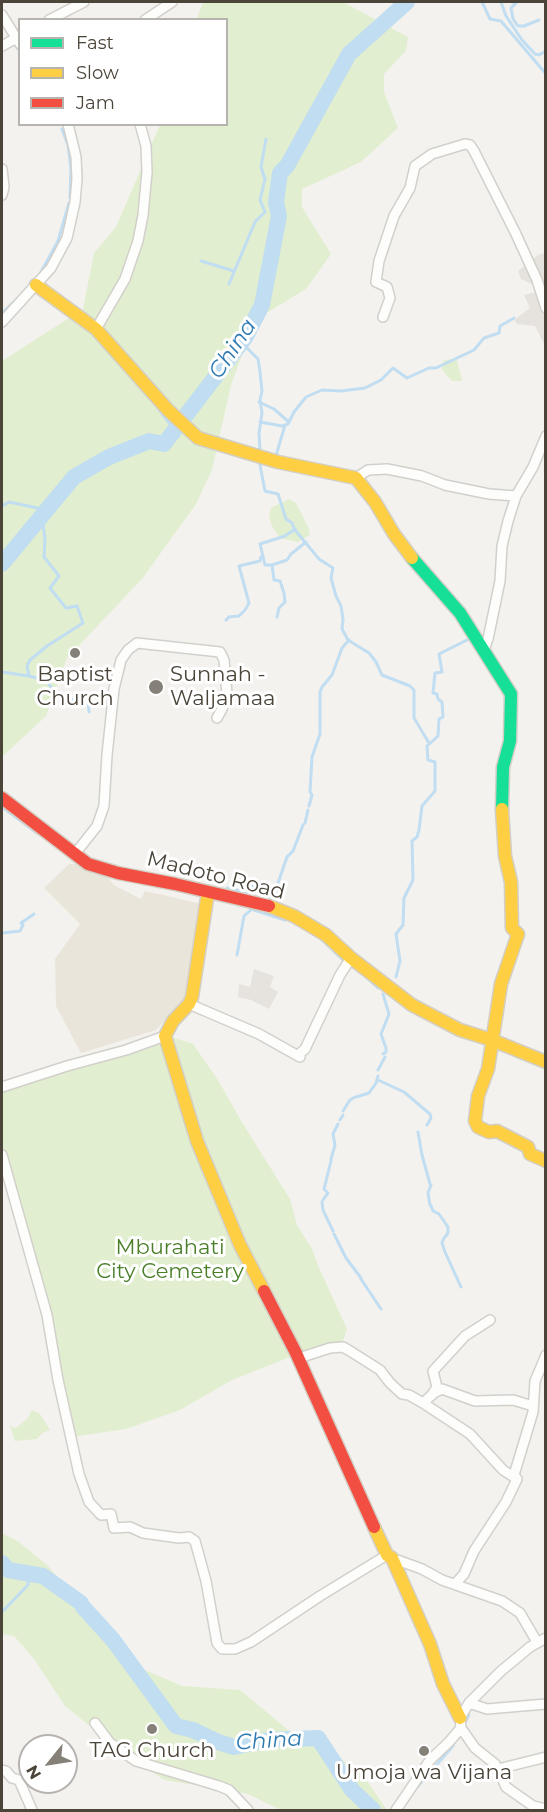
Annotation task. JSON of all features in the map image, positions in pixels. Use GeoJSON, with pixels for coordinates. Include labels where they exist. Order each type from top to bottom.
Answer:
{"type":"FeatureCollection","features":[{"type":"Feature","properties":{"kind":"street"},"geometry":{"type":"LineString","coordinates":[[52,18],[80,2]]}},
{"type":"Feature","properties":{"kind":"street"},"geometry":{"type":"LineString","coordinates":[[148,18],[172,2]]}},
{"type":"Feature","properties":{"kind":"street"},"geometry":{"type":"LineString","coordinates":[[2,15],[18,39],[2,46]]}},
{"type":"Feature","properties":{"kind":"street"},"geometry":{"type":"LineString","coordinates":[[2,322],[36,285],[59,255],[71,223],[77,179],[76,157],[68,126]]}},
{"type":"Feature","properties":{"kind":"street"},"geometry":{"type":"LineString","coordinates":[[96,329],[125,279],[138,241],[147,172],[146,146],[141,126]]}},
{"type":"Feature","properties":{"kind":"street"},"geometry":{"type":"LineString","coordinates":[[382,317],[390,298],[387,287],[376,282],[380,261],[394,216],[410,188],[415,166],[432,154],[465,144],[470,145],[474,151],[515,232],[537,280],[546,308]]}},
{"type":"Feature","properties":{"kind":"street"},"geometry":{"type":"LineString","coordinates":[[2,169],[4,187],[2,195]]}},
{"type":"Feature","properties":{"kind":"street"},"geometry":{"type":"LineString","coordinates":[[36,285],[96,329],[168,410],[194,435],[278,462],[356,478],[414,560],[460,613],[511,694],[510,741],[504,761],[501,799],[505,856],[511,882],[512,928],[518,934],[500,986],[488,1069],[478,1096],[476,1121],[478,1127],[489,1132],[497,1131],[528,1147],[530,1154],[546,1161]]}},
{"type":"Feature","properties":{"kind":"street"},"geometry":{"type":"LineString","coordinates":[[484,650],[501,581],[502,546],[516,496],[533,467],[546,435]]}},
{"type":"Feature","properties":{"kind":"street"},"geometry":{"type":"LineString","coordinates":[[356,478],[368,470],[387,469],[422,476],[445,485],[489,494],[516,496]]}},
{"type":"Feature","properties":{"kind":"street"},"geometry":{"type":"LineString","coordinates":[[74,855],[98,826],[104,806],[106,755],[114,689],[121,660],[128,650],[137,644],[220,652],[224,660],[227,694],[217,718]]}},
{"type":"Feature","properties":{"kind":"street","name":"Madoto Road"},"geometry":{"type":"LineString","coordinates":[[2,798],[88,864],[118,873],[263,904],[294,916],[326,935],[351,958],[412,1005],[460,1030],[546,1062]]}},
{"type":"Feature","properties":{"kind":"street"},"geometry":{"type":"LineString","coordinates":[[208,892],[189,1004],[173,1021],[165,1036],[198,1141],[240,1245],[298,1358],[392,1558],[430,1644],[443,1684],[460,1723],[475,1748],[495,1764],[506,1787],[533,1806],[546,1809]]}},
{"type":"Feature","properties":{"kind":"street"},"geometry":{"type":"LineString","coordinates":[[189,1004],[259,1034],[300,1058],[298,1055],[305,1049],[340,975],[351,958]]}},
{"type":"Feature","properties":{"kind":"street"},"geometry":{"type":"LineString","coordinates":[[2,1087],[165,1036]]}},
{"type":"Feature","properties":{"kind":"street"},"geometry":{"type":"LineString","coordinates":[[2,1155],[47,1315],[58,1380],[79,1474],[89,1502],[101,1515],[111,1514],[114,1528],[129,1527],[143,1533],[179,1538],[189,1537],[195,1541],[206,1581],[217,1643],[222,1649],[229,1650],[251,1642],[352,1575],[392,1558],[422,1569],[442,1580],[502,1601],[520,1614],[542,1640],[501,1671],[469,1703],[450,1742],[430,1760],[396,1810]]}},
{"type":"Feature","properties":{"kind":"street"},"geometry":{"type":"LineString","coordinates":[[427,1400],[437,1387],[433,1371],[465,1336],[490,1320]]}},
{"type":"Feature","properties":{"kind":"street"},"geometry":{"type":"LineString","coordinates":[[298,1358],[321,1350],[344,1347],[380,1370],[402,1394],[427,1400],[470,1434],[503,1470],[517,1479]]}},
{"type":"Feature","properties":{"kind":"street"},"geometry":{"type":"LineString","coordinates":[[517,1479],[514,1475],[533,1412],[535,1381],[546,1355]]}},
{"type":"Feature","properties":{"kind":"street"},"geometry":{"type":"LineString","coordinates":[[427,1400],[442,1389],[475,1401],[513,1400],[533,1406]]}},
{"type":"Feature","properties":{"kind":"street"},"geometry":{"type":"LineString","coordinates":[[455,1584],[464,1574],[474,1551],[502,1509],[517,1479]]}},
{"type":"Feature","properties":{"kind":"street"},"geometry":{"type":"LineString","coordinates":[[469,1703],[487,1709],[546,1704]]}},
{"type":"Feature","properties":{"kind":"street"},"geometry":{"type":"LineString","coordinates":[[96,1724],[110,1743],[136,1761],[229,1790],[248,1810]]}},
{"type":"Feature","properties":{"kind":"street"},"geometry":{"type":"LineString","coordinates":[[498,1769],[546,1757]]}},
{"type":"Feature","properties":{"kind":"street"},"geometry":{"type":"LineString","coordinates":[[2,1770],[12,1778],[19,1780],[32,1810]]}},
{"type":"Feature","properties":{"kind":"shaded area"},"geometry":{"type":"Polygon","coordinates":[[[545,253],[545,346],[535,326],[517,324],[514,320],[530,308],[524,295],[544,290],[521,279],[518,271],[538,255],[545,253]]]}},
{"type":"Feature","properties":{"kind":"shaded area"},"geometry":{"type":"Polygon","coordinates":[[[69,864],[105,874],[114,885],[141,899],[145,891],[202,904],[188,996],[156,1030],[81,1053],[56,1006],[55,959],[80,924],[44,888],[69,864]]]}},
{"type":"Feature","properties":{"kind":"shaded area"},"geometry":{"type":"Polygon","coordinates":[[[254,969],[274,976],[270,987],[278,992],[269,1009],[251,1000],[238,997],[239,984],[250,987],[254,969]]]}},
{"type":"Feature","properties":{"kind":"green space"},"geometry":{"type":"Polygon","coordinates":[[[203,2],[343,2],[408,37],[406,51],[384,74],[384,92],[398,128],[361,162],[302,189],[302,207],[331,254],[306,289],[255,320],[231,385],[212,470],[196,504],[142,579],[67,658],[46,716],[2,757],[2,361],[83,309],[94,253],[116,227],[160,126],[228,126],[228,18],[197,18],[203,2]]]}},
{"type":"Feature","properties":{"kind":"green space"},"geometry":{"type":"Polygon","coordinates":[[[457,360],[462,381],[452,381],[442,370],[443,361],[457,360]]]}},
{"type":"Feature","properties":{"kind":"green space"},"geometry":{"type":"Polygon","coordinates":[[[289,499],[296,503],[309,529],[310,535],[298,542],[280,538],[269,517],[271,508],[289,499]]]}},
{"type":"Feature","properties":{"kind":"green space","name":"Mburahati City Cemetery"},"geometry":{"type":"Polygon","coordinates":[[[163,1034],[193,1044],[218,1080],[290,1199],[297,1225],[312,1249],[347,1329],[343,1341],[290,1357],[232,1380],[180,1410],[126,1429],[71,1437],[44,1297],[2,1151],[2,1089],[163,1034]]]}},
{"type":"Feature","properties":{"kind":"green space"},"geometry":{"type":"Polygon","coordinates":[[[32,1410],[40,1414],[50,1430],[42,1433],[37,1439],[15,1441],[10,1426],[16,1428],[28,1418],[32,1410]]]}},
{"type":"Feature","properties":{"kind":"green space"},"geometry":{"type":"Polygon","coordinates":[[[2,1533],[19,1542],[48,1566],[131,1664],[182,1686],[240,1690],[292,1733],[359,1769],[387,1810],[281,1810],[248,1794],[165,1780],[132,1760],[65,1706],[34,1659],[14,1636],[2,1634],[2,1533]]]}},
{"type":"Feature","properties":{"kind":"waterway","name":"China"},"geometry":{"type":"LineString","coordinates":[[2,564],[74,477],[109,457],[149,441],[164,444],[245,338],[262,305],[279,216],[276,202],[280,173],[287,166],[349,54],[407,2]]}},
{"type":"Feature","properties":{"kind":"waterway"},"geometry":{"type":"LineString","coordinates":[[482,2],[490,19],[501,21],[546,74]]}},
{"type":"Feature","properties":{"kind":"waterway"},"geometry":{"type":"LineString","coordinates":[[501,2],[506,16],[522,40],[535,54],[539,55],[546,51]]}},
{"type":"Feature","properties":{"kind":"waterway"},"geometry":{"type":"LineString","coordinates":[[512,2],[517,2],[511,8],[513,19],[518,26],[539,20]]}},
{"type":"Feature","properties":{"kind":"waterway"},"geometry":{"type":"LineString","coordinates":[[62,129],[68,145],[71,168],[70,198]]}},
{"type":"Feature","properties":{"kind":"waterway"},"geometry":{"type":"LineString","coordinates":[[229,284],[255,222],[265,212],[260,200],[265,179],[261,167],[266,139]]}},
{"type":"Feature","properties":{"kind":"waterway"},"geometry":{"type":"LineString","coordinates":[[40,274],[58,241],[69,203]]}},
{"type":"Feature","properties":{"kind":"waterway"},"geometry":{"type":"LineString","coordinates":[[201,261],[234,271]]}},
{"type":"Feature","properties":{"kind":"waterway"},"geometry":{"type":"LineString","coordinates":[[2,313],[18,298]]}},
{"type":"Feature","properties":{"kind":"waterway"},"geometry":{"type":"LineString","coordinates":[[260,422],[282,426],[288,424],[306,397],[322,390],[341,391],[365,388],[381,380],[393,368],[407,378],[429,368],[436,368],[474,350],[484,338],[499,333],[500,326],[514,318]]}},
{"type":"Feature","properties":{"kind":"waterway"},"geometry":{"type":"LineString","coordinates":[[241,342],[258,359],[262,391],[260,449]]}},
{"type":"Feature","properties":{"kind":"waterway"},"geometry":{"type":"LineString","coordinates":[[259,402],[274,409],[289,422]]}},
{"type":"Feature","properties":{"kind":"waterway"},"geometry":{"type":"LineString","coordinates":[[156,405],[175,431]]}},
{"type":"Feature","properties":{"kind":"waterway"},"geometry":{"type":"LineString","coordinates":[[275,459],[285,425]]}},
{"type":"Feature","properties":{"kind":"waterway"},"geometry":{"type":"LineString","coordinates":[[259,460],[265,491],[278,494],[286,519],[292,523],[295,530],[319,559],[333,568],[331,578],[341,606],[342,629],[348,640],[369,653],[382,675],[410,686],[414,690],[414,718],[429,743]]}},
{"type":"Feature","properties":{"kind":"waterway"},"geometry":{"type":"LineString","coordinates":[[2,506],[9,502],[47,510]]}},
{"type":"Feature","properties":{"kind":"waterway"},"geometry":{"type":"LineString","coordinates":[[39,521],[43,524],[44,557],[59,576],[50,588],[66,608],[77,606],[83,623],[30,660],[27,666],[29,676],[36,678],[44,675],[53,691],[64,699],[88,700],[89,712]]}},
{"type":"Feature","properties":{"kind":"waterway"},"geometry":{"type":"LineString","coordinates":[[295,529],[285,536],[260,544],[265,565],[287,560],[306,542]]}},
{"type":"Feature","properties":{"kind":"waterway"},"geometry":{"type":"LineString","coordinates":[[226,620],[229,617],[239,616],[249,603],[239,566],[260,561],[261,557]]}},
{"type":"Feature","properties":{"kind":"waterway"},"geometry":{"type":"LineString","coordinates":[[272,565],[274,580],[280,581],[285,602],[279,608],[277,617]]}},
{"type":"Feature","properties":{"kind":"waterway"},"geometry":{"type":"LineString","coordinates":[[396,977],[400,961],[396,934],[403,925],[404,898],[413,880],[412,841],[417,837],[422,806],[435,791],[435,762],[428,760],[427,746],[438,736],[439,719],[443,717],[442,702],[438,699],[437,694],[433,693],[435,673],[442,672],[439,654],[471,638]]}},
{"type":"Feature","properties":{"kind":"waterway"},"geometry":{"type":"LineString","coordinates":[[309,806],[312,795],[310,792],[312,757],[320,734],[320,692],[332,675],[342,648],[349,640]]}},
{"type":"Feature","properties":{"kind":"waterway"},"geometry":{"type":"LineString","coordinates":[[2,672],[29,676]]}},
{"type":"Feature","properties":{"kind":"waterway"},"geometry":{"type":"LineString","coordinates":[[2,807],[37,833]]}},
{"type":"Feature","properties":{"kind":"waterway"},"geometry":{"type":"LineString","coordinates":[[305,823],[308,810]]}},
{"type":"Feature","properties":{"kind":"waterway"},"geometry":{"type":"LineString","coordinates":[[268,901],[277,886],[287,857],[293,851],[303,825]]}},
{"type":"Feature","properties":{"kind":"waterway"},"geometry":{"type":"LineString","coordinates":[[232,881],[267,886],[284,892]]}},
{"type":"Feature","properties":{"kind":"waterway"},"geometry":{"type":"LineString","coordinates":[[227,888],[246,892],[251,891],[250,887],[254,885]]}},
{"type":"Feature","properties":{"kind":"waterway"},"geometry":{"type":"LineString","coordinates":[[237,955],[244,916],[254,907]]}},
{"type":"Feature","properties":{"kind":"waterway"},"geometry":{"type":"LineString","coordinates":[[251,909],[285,920]]}},
{"type":"Feature","properties":{"kind":"waterway"},"geometry":{"type":"LineString","coordinates":[[2,933],[20,931],[23,925],[21,923],[34,914]]}},
{"type":"Feature","properties":{"kind":"waterway"},"geometry":{"type":"LineString","coordinates":[[318,936],[345,962]]}},
{"type":"Feature","properties":{"kind":"waterway"},"geometry":{"type":"LineString","coordinates":[[366,977],[378,988]]}},
{"type":"Feature","properties":{"kind":"waterway"},"geometry":{"type":"LineString","coordinates":[[383,994],[389,1014],[381,1034],[386,1048],[383,1054]]}},
{"type":"Feature","properties":{"kind":"waterway"},"geometry":{"type":"LineString","coordinates":[[378,1070],[385,1057]]}},
{"type":"Feature","properties":{"kind":"waterway"},"geometry":{"type":"LineString","coordinates":[[356,1097],[369,1093],[378,1076]]}},
{"type":"Feature","properties":{"kind":"waterway"},"geometry":{"type":"LineString","coordinates":[[378,1080],[404,1092],[430,1114],[431,1118],[427,1125]]}},
{"type":"Feature","properties":{"kind":"waterway"},"geometry":{"type":"LineString","coordinates":[[343,1111],[350,1100],[355,1097]]}},
{"type":"Feature","properties":{"kind":"waterway"},"geometry":{"type":"LineString","coordinates":[[340,1120],[343,1115]]}},
{"type":"Feature","properties":{"kind":"waterway"},"geometry":{"type":"LineString","coordinates":[[331,1159],[335,1145],[333,1134],[338,1124]]}},
{"type":"Feature","properties":{"kind":"waterway"},"geometry":{"type":"LineString","coordinates":[[418,1132],[430,1184]]}},
{"type":"Feature","properties":{"kind":"waterway"},"geometry":{"type":"LineString","coordinates":[[323,1200],[328,1193],[324,1189],[331,1161]]}},
{"type":"Feature","properties":{"kind":"waterway"},"geometry":{"type":"LineString","coordinates":[[430,1205],[428,1193],[431,1185]]}},
{"type":"Feature","properties":{"kind":"waterway"},"geometry":{"type":"LineString","coordinates":[[322,1202],[323,1210],[333,1231]]}},
{"type":"Feature","properties":{"kind":"waterway"},"geometry":{"type":"LineString","coordinates":[[431,1206],[448,1227],[445,1237]]}},
{"type":"Feature","properties":{"kind":"waterway"},"geometry":{"type":"LineString","coordinates":[[334,1234],[346,1258],[361,1278]]}},
{"type":"Feature","properties":{"kind":"waterway"},"geometry":{"type":"LineString","coordinates":[[444,1238],[442,1243],[445,1252],[461,1287]]}},
{"type":"Feature","properties":{"kind":"waterway"},"geometry":{"type":"LineString","coordinates":[[361,1279],[381,1309]]}},
{"type":"Feature","properties":{"kind":"waterway","name":"China"},"geometry":{"type":"LineString","coordinates":[[2,1563],[8,1570],[43,1576],[81,1603]]}},
{"type":"Feature","properties":{"kind":"waterway"},"geometry":{"type":"LineString","coordinates":[[2,1612],[28,1585],[28,1574]]}},
{"type":"Feature","properties":{"kind":"waterway","name":"China"},"geometry":{"type":"LineString","coordinates":[[83,1607],[113,1640],[176,1726],[193,1730],[234,1747],[268,1740],[318,1738],[352,1790],[373,1810]]}},
{"type":"Feature","properties":{"kind":"waterway"},"geometry":{"type":"LineString","coordinates":[[464,1724],[469,1715]]}},
{"type":"Feature","properties":{"kind":"waterway"},"geometry":{"type":"LineString","coordinates":[[417,1787],[453,1746]]}},
{"type":"Feature","properties":{"kind":"traffic: fast"},"geometry":{"type":"LineString","coordinates":[[412,558],[460,613],[511,694],[510,741],[503,767],[502,809]]}},
{"type":"Feature","properties":{"kind":"traffic: slow"},"geometry":{"type":"LineString","coordinates":[[36,285],[96,329],[168,410],[198,438],[278,462],[356,478],[375,502],[412,558]]}},
{"type":"Feature","properties":{"kind":"traffic: slow"},"geometry":{"type":"LineString","coordinates":[[502,809],[505,856],[511,882],[512,928],[518,934],[501,984],[488,1069],[478,1096],[475,1121],[478,1127],[489,1132],[497,1131],[528,1147],[530,1154],[546,1161]]}},
{"type":"Feature","properties":{"kind":"traffic: slow"},"geometry":{"type":"LineString","coordinates":[[208,892],[192,997],[189,1004],[173,1021],[165,1036],[197,1141],[240,1245],[264,1291]]}},
{"type":"Feature","properties":{"kind":"traffic: slow"},"geometry":{"type":"LineString","coordinates":[[269,906],[294,916],[326,935],[351,958],[412,1005],[460,1030],[546,1062]]}},
{"type":"Feature","properties":{"kind":"traffic: slow"},"geometry":{"type":"LineString","coordinates":[[374,1527],[387,1555],[392,1558],[430,1644],[443,1684],[460,1718]]}},
{"type":"Feature","properties":{"kind":"traffic: jam"},"geometry":{"type":"LineString","coordinates":[[2,798],[88,864],[118,873],[269,906]]}},
{"type":"Feature","properties":{"kind":"traffic: jam"},"geometry":{"type":"LineString","coordinates":[[264,1291],[296,1353],[374,1527]]}},
{"type":"Feature","properties":{"kind":"place","name":"Baptist Church"},"geometry":{"type":"Point","coordinates":[75,653]}},
{"type":"Feature","properties":{"kind":"place","name":"Sunnah - Waljamaa"},"geometry":{"type":"Point","coordinates":[156,687]}},
{"type":"Feature","properties":{"kind":"place","name":"TAG Church"},"geometry":{"type":"Point","coordinates":[152,1729]}},
{"type":"Feature","properties":{"kind":"place","name":"Umoja wa Vijana"},"geometry":{"type":"Point","coordinates":[424,1751]}}]}
